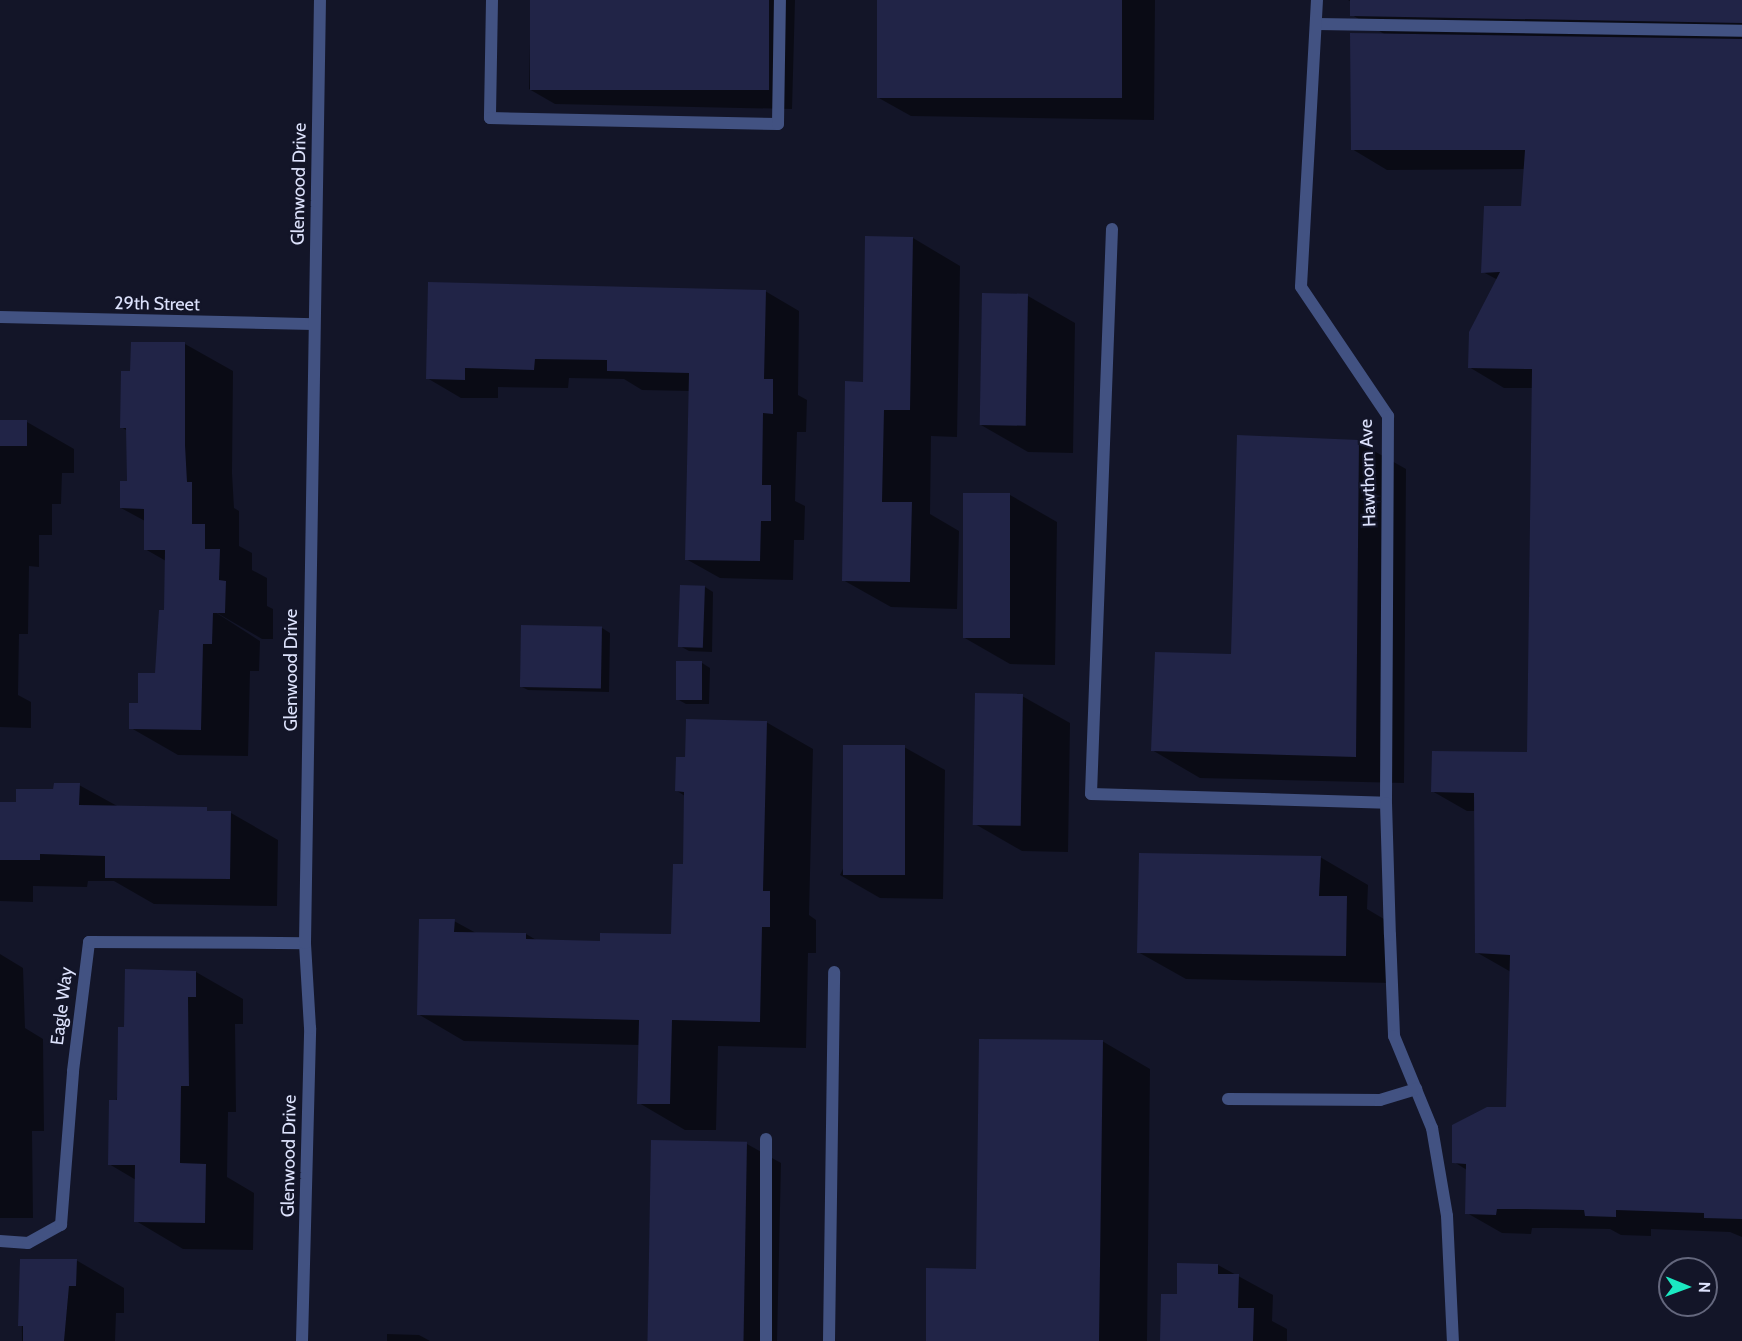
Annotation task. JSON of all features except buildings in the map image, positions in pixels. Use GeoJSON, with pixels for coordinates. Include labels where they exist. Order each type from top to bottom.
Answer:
{"type":"FeatureCollection","features":[{"type":"Feature","properties":{"kind":"street","name":"Glenwood Drive"},"geometry":{"type":"LineString","coordinates":[[303,1341],[310,1028],[305,943],[320,0]]}},
{"type":"Feature","properties":{"kind":"street"},"geometry":{"type":"LineString","coordinates":[[492,0],[490,118],[778,124],[780,0]]}},
{"type":"Feature","properties":{"kind":"street","name":"Hawthorn Ave"},"geometry":{"type":"LineString","coordinates":[[1317,0],[1301,287],[1388,416],[1386,803],[1394,1036],[1432,1128],[1447,1216],[1453,1341]]}},
{"type":"Feature","properties":{"kind":"street"},"geometry":{"type":"LineString","coordinates":[[1317,24],[1742,31]]}},
{"type":"Feature","properties":{"kind":"street"},"geometry":{"type":"LineString","coordinates":[[1112,229],[1091,794],[1386,803]]}},
{"type":"Feature","properties":{"kind":"street","name":"29th Street"},"geometry":{"type":"LineString","coordinates":[[0,317],[314,324]]}},
{"type":"Feature","properties":{"kind":"street","name":"Eagle Way"},"geometry":{"type":"LineString","coordinates":[[0,1241],[28,1243],[61,1225],[72,1071],[89,942],[305,943]]}},
{"type":"Feature","properties":{"kind":"street"},"geometry":{"type":"LineString","coordinates":[[829,1341],[834,972]]}},
{"type":"Feature","properties":{"kind":"street"},"geometry":{"type":"LineString","coordinates":[[1228,1099],[1380,1100],[1416,1089]]}},
{"type":"Feature","properties":{"kind":"street"},"geometry":{"type":"LineString","coordinates":[[765,1139],[766,1341]]}}]}
